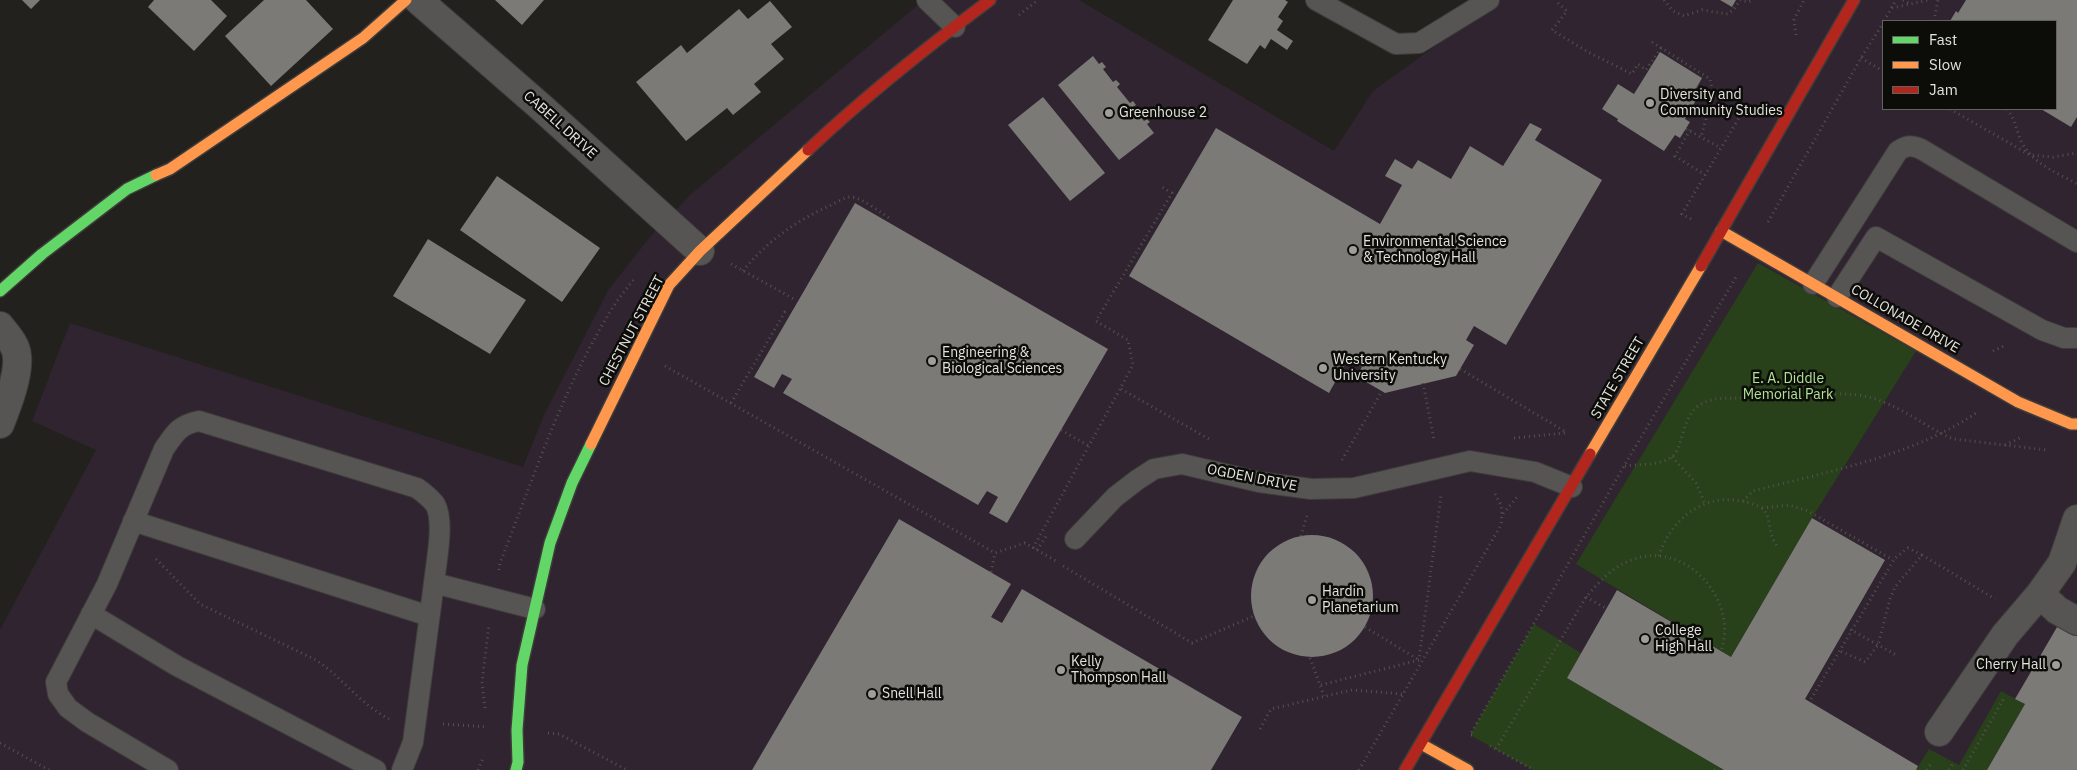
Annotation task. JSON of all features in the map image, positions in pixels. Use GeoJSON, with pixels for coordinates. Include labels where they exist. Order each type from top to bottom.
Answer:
{"type":"FeatureCollection","features":[{"type":"Feature","properties":{"kind":"street"},"geometry":{"type":"LineString","coordinates":[[0,291],[42,254],[128,189],[170,169],[364,38],[406,0]]}},
{"type":"Feature","properties":{"kind":"street","name":"CABELL DRIVE"},"geometry":{"type":"LineString","coordinates":[[418,0],[542,108],[700,251]]}},
{"type":"Feature","properties":{"kind":"street","name":"CHESTNUT STREET"},"geometry":{"type":"LineString","coordinates":[[516,770],[518,762],[517,730],[522,665],[550,543],[572,483],[670,285],[700,251],[839,121],[990,0]]}},
{"type":"Feature","properties":{"kind":"street","name":"STATE STREET"},"geometry":{"type":"LineString","coordinates":[[1405,770],[1572,487],[1854,0]]}},
{"type":"Feature","properties":{"kind":"street","name":"COLLONADE DRIVE"},"geometry":{"type":"LineString","coordinates":[[1721,231],[2018,402],[2071,424],[2077,424]]}},
{"type":"Feature","properties":{"kind":"street"},"geometry":{"type":"LineString","coordinates":[[0,326],[12,341],[17,355],[9,401],[0,424]]}},
{"type":"Feature","properties":{"kind":"street"},"geometry":{"type":"LineString","coordinates":[[1939,732],[2005,635],[2040,594],[2062,563],[2077,519]]}},
{"type":"Feature","properties":{"kind":"street"},"geometry":{"type":"LineString","coordinates":[[2040,594],[2057,610],[2077,622]]}},
{"type":"Feature","properties":{"kind":"street"},"geometry":{"type":"LineString","coordinates":[[1420,744],[1468,770]]}},
{"type":"Feature","properties":{"kind":"lane"},"geometry":{"type":"LineString","coordinates":[[927,0],[954,27]]}},
{"type":"Feature","properties":{"kind":"lane"},"geometry":{"type":"LineString","coordinates":[[1316,0],[1396,44],[1420,43],[1480,7],[1488,0]]}},
{"type":"Feature","properties":{"kind":"lane"},"geometry":{"type":"LineString","coordinates":[[1813,284],[1898,151],[1906,146],[1914,146],[2077,242]]}},
{"type":"Feature","properties":{"kind":"lane"},"geometry":{"type":"LineString","coordinates":[[1852,222],[2042,330],[2064,338],[2077,338]]}},
{"type":"Feature","properties":{"kind":"lane"},"geometry":{"type":"LineString","coordinates":[[1838,298],[1876,237]]}},
{"type":"Feature","properties":{"kind":"lane"},"geometry":{"type":"LineString","coordinates":[[168,770],[87,722],[68,708],[58,694],[56,682],[106,584],[164,449],[176,430],[199,421],[417,488],[436,505],[440,517],[434,583],[413,742],[402,770]]}},
{"type":"Feature","properties":{"kind":"lane","name":"OGDEN DRIVE"},"geometry":{"type":"LineString","coordinates":[[1075,539],[1115,497],[1154,469],[1182,464],[1258,482],[1311,489],[1354,488],[1470,461],[1535,472],[1572,487]]}},
{"type":"Feature","properties":{"kind":"lane"},"geometry":{"type":"LineString","coordinates":[[133,521],[429,616]]}},
{"type":"Feature","properties":{"kind":"lane"},"geometry":{"type":"LineString","coordinates":[[434,583],[535,609]]}},
{"type":"Feature","properties":{"kind":"lane"},"geometry":{"type":"LineString","coordinates":[[91,614],[177,666],[376,770]]}},
{"type":"Feature","properties":{"kind":"path"},"geometry":{"type":"LineString","coordinates":[[1664,0],[1673,11],[1684,16],[1702,10],[1728,14],[1740,0],[1748,2],[1753,0]]}},
{"type":"Feature","properties":{"kind":"path"},"geometry":{"type":"LineString","coordinates":[[1885,20],[1896,0]]}},
{"type":"Feature","properties":{"kind":"path"},"geometry":{"type":"LineString","coordinates":[[1903,0],[1910,4]]}},
{"type":"Feature","properties":{"kind":"path"},"geometry":{"type":"LineString","coordinates":[[1892,8],[1929,0]]}},
{"type":"Feature","properties":{"kind":"path"},"geometry":{"type":"LineString","coordinates":[[1934,20],[1938,0]]}},
{"type":"Feature","properties":{"kind":"path"},"geometry":{"type":"LineString","coordinates":[[1558,3],[1567,11],[1552,30],[1588,52],[1632,74],[1638,64],[1646,70],[1661,48]]}},
{"type":"Feature","properties":{"kind":"path"},"geometry":{"type":"LineString","coordinates":[[1765,228],[1861,58],[1882,26]]}},
{"type":"Feature","properties":{"kind":"path"},"geometry":{"type":"LineString","coordinates":[[1652,42],[1710,79],[1713,94],[1702,137]]}},
{"type":"Feature","properties":{"kind":"path"},"geometry":{"type":"LineString","coordinates":[[1861,58],[1882,70]]}},
{"type":"Feature","properties":{"kind":"path"},"geometry":{"type":"LineString","coordinates":[[1697,86],[1713,94]]}},
{"type":"Feature","properties":{"kind":"path"},"geometry":{"type":"LineString","coordinates":[[1696,222],[1682,214],[1746,106],[1760,113]]}},
{"type":"Feature","properties":{"kind":"path"},"geometry":{"type":"LineString","coordinates":[[1952,110],[2077,184]]}},
{"type":"Feature","properties":{"kind":"path"},"geometry":{"type":"LineString","coordinates":[[2008,110],[2012,116],[2020,141],[2030,155],[2052,157],[2077,153]]}},
{"type":"Feature","properties":{"kind":"path"},"geometry":{"type":"LineString","coordinates":[[1705,175],[1674,156],[1688,129],[1721,148]]}},
{"type":"Feature","properties":{"kind":"path"},"geometry":{"type":"LineString","coordinates":[[1033,548],[1121,389],[1132,365],[1128,340],[1096,321],[1172,193],[1160,186]]}},
{"type":"Feature","properties":{"kind":"path"},"geometry":{"type":"LineString","coordinates":[[743,271],[756,254],[774,238],[798,222],[844,199],[856,198],[892,220]]}},
{"type":"Feature","properties":{"kind":"path"},"geometry":{"type":"LineString","coordinates":[[726,261],[794,299]]}},
{"type":"Feature","properties":{"kind":"path"},"geometry":{"type":"LineString","coordinates":[[1479,739],[1470,735],[1624,466],[1739,271]]}},
{"type":"Feature","properties":{"kind":"path"},"geometry":{"type":"LineString","coordinates":[[498,573],[500,563],[571,384],[610,312],[637,275]]}},
{"type":"Feature","properties":{"kind":"path"},"geometry":{"type":"LineString","coordinates":[[731,403],[785,312],[788,313]]}},
{"type":"Feature","properties":{"kind":"path"},"geometry":{"type":"LineString","coordinates":[[662,364],[995,553],[1025,543],[1192,643],[1254,616]]}},
{"type":"Feature","properties":{"kind":"path"},"geometry":{"type":"LineString","coordinates":[[1460,369],[1565,433]]}},
{"type":"Feature","properties":{"kind":"path"},"geometry":{"type":"LineString","coordinates":[[1421,661],[1442,488],[1423,384]]}},
{"type":"Feature","properties":{"kind":"path"},"geometry":{"type":"LineString","coordinates":[[1121,389],[1209,440]]}},
{"type":"Feature","properties":{"kind":"path"},"geometry":{"type":"LineString","coordinates":[[1340,463],[1382,391]]}},
{"type":"Feature","properties":{"kind":"path"},"geometry":{"type":"LineString","coordinates":[[1624,466],[1657,463],[1672,457],[1677,450],[1684,424],[1690,413],[1700,404],[1714,399],[1783,398],[1829,394],[1865,396],[1905,410],[1939,433],[1953,439],[2054,451]]}},
{"type":"Feature","properties":{"kind":"path"},"geometry":{"type":"LineString","coordinates":[[1743,501],[1753,491],[1872,461],[1962,423],[1981,409]]}},
{"type":"Feature","properties":{"kind":"path"},"geometry":{"type":"LineString","coordinates":[[1061,430],[1089,446]]}},
{"type":"Feature","properties":{"kind":"path"},"geometry":{"type":"LineString","coordinates":[[1359,770],[1501,525],[1502,516],[1565,433],[1571,430]]}},
{"type":"Feature","properties":{"kind":"path"},"geometry":{"type":"LineString","coordinates":[[1672,457],[1696,483],[1705,504]]}},
{"type":"Feature","properties":{"kind":"path"},"geometry":{"type":"LineString","coordinates":[[1659,556],[1672,528],[1688,513],[1705,504],[1727,500],[1743,501],[1762,508],[1789,505],[1808,510],[1893,560]]}},
{"type":"Feature","properties":{"kind":"path"},"geometry":{"type":"LineString","coordinates":[[1762,508],[1767,516],[1771,538],[1779,548]]}},
{"type":"Feature","properties":{"kind":"path"},"geometry":{"type":"LineString","coordinates":[[1301,536],[1307,514]]}},
{"type":"Feature","properties":{"kind":"path"},"geometry":{"type":"LineString","coordinates":[[1811,699],[1893,560],[1908,548],[2000,602]]}},
{"type":"Feature","properties":{"kind":"path"},"geometry":{"type":"LineString","coordinates":[[991,572],[995,553]]}},
{"type":"Feature","properties":{"kind":"path"},"geometry":{"type":"LineString","coordinates":[[151,554],[200,604],[310,656],[331,671],[358,699],[385,717],[394,720]]}},
{"type":"Feature","properties":{"kind":"path"},"geometry":{"type":"LineString","coordinates":[[1840,651],[1865,662],[1878,646],[1895,587],[1922,555]]}},
{"type":"Feature","properties":{"kind":"path"},"geometry":{"type":"LineString","coordinates":[[1496,749],[1586,597],[1600,580],[1616,567],[1635,558],[1659,556],[1676,560],[1693,569],[1714,591],[1726,625],[1725,640],[1721,651]]}},
{"type":"Feature","properties":{"kind":"path"},"geometry":{"type":"LineString","coordinates":[[1586,597],[1606,608]]}},
{"type":"Feature","properties":{"kind":"path"},"geometry":{"type":"LineString","coordinates":[[1365,627],[1421,661]]}},
{"type":"Feature","properties":{"kind":"path"},"geometry":{"type":"LineString","coordinates":[[1846,627],[1896,655]]}},
{"type":"Feature","properties":{"kind":"path"},"geometry":{"type":"LineString","coordinates":[[1310,658],[1324,696]]}},
{"type":"Feature","properties":{"kind":"path"},"geometry":{"type":"LineString","coordinates":[[1321,685],[1421,661]]}},
{"type":"Feature","properties":{"kind":"path"},"geometry":{"type":"LineString","coordinates":[[1260,728],[1271,709],[1324,696],[1352,690],[1403,694]]}},
{"type":"Feature","properties":{"kind":"path"},"geometry":{"type":"LineString","coordinates":[[546,739],[546,733],[558,734],[626,770]]}},
{"type":"Feature","properties":{"kind":"path"},"geometry":{"type":"LineString","coordinates":[[0,743],[49,770]]}},
{"type":"Feature","properties":{"kind":"path"},"geometry":{"type":"LineString","coordinates":[[1487,744],[1534,770]]}},
{"type":"Feature","properties":{"kind":"path"},"geometry":{"type":"LineString","coordinates":[[1949,770],[1954,762]]}},
{"type":"Feature","properties":{"kind":"shaded area","name":"Western Kentucky University"},"geometry":{"type":"Polygon","coordinates":[[[924,0],[1079,0],[1334,151],[1373,91],[1459,29],[1493,0],[2077,0],[2077,770],[0,770],[0,630],[96,450],[32,421],[70,323],[523,467],[545,413],[609,289],[650,237],[690,195],[924,0]]]}},
{"type":"Feature","properties":{"kind":"green space","name":"E. A. Diddle Memorial Park"},"geometry":{"type":"Polygon","coordinates":[[[1758,263],[1916,351],[1812,518],[1731,657],[1576,564],[1758,263]]]}},
{"type":"Feature","properties":{"kind":"green space"},"geometry":{"type":"Polygon","coordinates":[[[1534,624],[1581,653],[1567,678],[1724,770],[1533,770],[1470,735],[1534,624]]]}},
{"type":"Feature","properties":{"kind":"green space"},"geometry":{"type":"Polygon","coordinates":[[[2001,691],[2025,704],[1987,770],[1916,770],[1929,749],[1959,765],[2001,691]]]}},
{"type":"Feature","properties":{"kind":"building"},"geometry":{"type":"Polygon","coordinates":[[[22,0],[40,0],[31,9],[22,0]]]}},
{"type":"Feature","properties":{"kind":"building"},"geometry":{"type":"Polygon","coordinates":[[[154,0],[211,0],[227,16],[194,51],[148,7],[154,0]]]}},
{"type":"Feature","properties":{"kind":"building"},"geometry":{"type":"Polygon","coordinates":[[[264,0],[306,0],[333,29],[271,86],[225,36],[264,0]]]}},
{"type":"Feature","properties":{"kind":"building"},"geometry":{"type":"Polygon","coordinates":[[[495,0],[544,0],[522,25],[495,0]]]}},
{"type":"Feature","properties":{"kind":"building"},"geometry":{"type":"Polygon","coordinates":[[[1233,0],[1285,0],[1288,2],[1278,17],[1283,21],[1277,30],[1293,41],[1287,50],[1271,39],[1265,49],[1260,45],[1247,64],[1208,40],[1233,0]]]}},
{"type":"Feature","properties":{"kind":"building"},"geometry":{"type":"Polygon","coordinates":[[[1720,0],[1736,0],[1732,7],[1720,0]]]}},
{"type":"Feature","properties":{"kind":"building"},"geometry":{"type":"Polygon","coordinates":[[[1966,0],[2077,0],[2077,117],[2071,127],[2043,110],[2057,110],[2057,20],[1951,20],[1956,11],[1958,13],[1966,0]]]}},
{"type":"Feature","properties":{"kind":"building"},"geometry":{"type":"Polygon","coordinates":[[[770,1],[792,27],[771,44],[784,59],[754,84],[761,92],[733,115],[727,108],[686,141],[636,82],[681,45],[687,53],[739,9],[748,19],[770,1]]]}},
{"type":"Feature","properties":{"kind":"building","name":"Diversity and Community Studies"},"geometry":{"type":"Polygon","coordinates":[[[1660,52],[1702,78],[1693,94],[1698,97],[1685,119],[1690,122],[1680,138],[1675,135],[1664,151],[1617,121],[1618,119],[1602,109],[1618,84],[1634,94],[1660,52]]]}},
{"type":"Feature","properties":{"kind":"building","name":"Greenhouse 2"},"geometry":{"type":"Polygon","coordinates":[[[1093,56],[1099,64],[1102,62],[1106,67],[1103,69],[1113,82],[1116,80],[1120,84],[1117,87],[1130,103],[1133,101],[1136,105],[1133,107],[1144,121],[1147,119],[1150,122],[1147,124],[1154,133],[1119,160],[1058,85],[1093,56]]]}},
{"type":"Feature","properties":{"kind":"building"},"geometry":{"type":"Polygon","coordinates":[[[1043,97],[1105,173],[1070,201],[1008,125],[1043,97]]]}},
{"type":"Feature","properties":{"kind":"building","name":"Environmental Science & Technology Hall"},"geometry":{"type":"Polygon","coordinates":[[[1530,123],[1542,129],[1535,140],[1602,180],[1506,345],[1474,326],[1466,340],[1474,345],[1456,376],[1385,393],[1356,376],[1362,367],[1348,359],[1329,393],[1129,276],[1216,128],[1380,224],[1402,185],[1385,176],[1395,159],[1412,169],[1418,160],[1451,179],[1470,146],[1503,166],[1530,123]]]}},
{"type":"Feature","properties":{"kind":"building"},"geometry":{"type":"Polygon","coordinates":[[[497,176],[600,248],[562,302],[460,230],[497,176]]]}},
{"type":"Feature","properties":{"kind":"building","name":"Engineering & Biological Sciences"},"geometry":{"type":"Polygon","coordinates":[[[855,203],[1108,349],[1007,523],[989,513],[998,497],[987,491],[978,505],[783,393],[792,379],[782,374],[774,388],[754,377],[855,203]]]}},
{"type":"Feature","properties":{"kind":"building"},"geometry":{"type":"Polygon","coordinates":[[[428,239],[526,300],[490,354],[393,296],[428,239]]]}},
{"type":"Feature","properties":{"kind":"building","name":"College High Hall"},"geometry":{"type":"Polygon","coordinates":[[[1812,518],[1885,560],[1805,699],[1918,766],[1916,770],[1724,770],[1567,678],[1617,590],[1731,657],[1812,518]]]}},
{"type":"Feature","properties":{"kind":"building"},"geometry":{"type":"Polygon","coordinates":[[[899,519],[1011,584],[991,617],[1002,623],[1022,589],[1242,717],[1211,770],[752,770],[899,519]]]}},
{"type":"Feature","properties":{"kind":"building","name":"Hardin Planetarium"},"geometry":{"type":"Polygon","coordinates":[[[1312,535],[1335,539],[1355,553],[1369,573],[1373,596],[1369,619],[1355,639],[1335,653],[1312,657],[1289,653],[1269,639],[1255,619],[1251,596],[1255,573],[1269,553],[1289,539],[1312,535]]]}},
{"type":"Feature","properties":{"kind":"building","name":"Cherry Hall"},"geometry":{"type":"Polygon","coordinates":[[[2060,622],[2077,632],[2077,770],[1987,770],[2025,704],[2015,699],[2060,622]]]}},
{"type":"Feature","properties":{"kind":"traffic: fast"},"geometry":{"type":"LineString","coordinates":[[0,291],[42,254],[127,189],[156,175]]}},
{"type":"Feature","properties":{"kind":"traffic: fast"},"geometry":{"type":"LineString","coordinates":[[516,770],[518,762],[517,730],[522,665],[550,543],[572,483],[591,444]]}},
{"type":"Feature","properties":{"kind":"traffic: slow"},"geometry":{"type":"LineString","coordinates":[[156,175],[170,169],[363,38],[406,0]]}},
{"type":"Feature","properties":{"kind":"traffic: slow"},"geometry":{"type":"LineString","coordinates":[[591,444],[669,285],[700,251],[808,150]]}},
{"type":"Feature","properties":{"kind":"traffic: slow"},"geometry":{"type":"LineString","coordinates":[[1721,231],[2018,402],[2071,424],[2077,424]]}},
{"type":"Feature","properties":{"kind":"traffic: slow"},"geometry":{"type":"LineString","coordinates":[[1590,454],[1701,266]]}},
{"type":"Feature","properties":{"kind":"traffic: slow"},"geometry":{"type":"LineString","coordinates":[[1421,744],[1468,770]]}},
{"type":"Feature","properties":{"kind":"traffic: jam"},"geometry":{"type":"LineString","coordinates":[[808,150],[897,72],[990,0]]}},
{"type":"Feature","properties":{"kind":"traffic: jam"},"geometry":{"type":"LineString","coordinates":[[1701,266],[1854,0]]}},
{"type":"Feature","properties":{"kind":"traffic: jam"},"geometry":{"type":"LineString","coordinates":[[1405,770],[1590,454]]}},
{"type":"Feature","properties":{"kind":"place","name":"Diversity and Community Studies"},"geometry":{"type":"Point","coordinates":[1650,103]}},
{"type":"Feature","properties":{"kind":"place","name":"Greenhouse 2"},"geometry":{"type":"Point","coordinates":[1109,113]}},
{"type":"Feature","properties":{"kind":"place","name":"Environmental Science & Technology Hall"},"geometry":{"type":"Point","coordinates":[1353,250]}},
{"type":"Feature","properties":{"kind":"place","name":"Engineering & Biological Sciences"},"geometry":{"type":"Point","coordinates":[932,361]}},
{"type":"Feature","properties":{"kind":"place","name":"Western Kentucky University"},"geometry":{"type":"Point","coordinates":[1323,368]}},
{"type":"Feature","properties":{"kind":"place","name":"Hardin Planetarium"},"geometry":{"type":"Point","coordinates":[1312,600]}},
{"type":"Feature","properties":{"kind":"place","name":"College High Hall"},"geometry":{"type":"Point","coordinates":[1645,639]}},
{"type":"Feature","properties":{"kind":"place","name":"Cherry Hall"},"geometry":{"type":"Point","coordinates":[2056,665]}},
{"type":"Feature","properties":{"kind":"place","name":"Kelly Thompson Hall"},"geometry":{"type":"Point","coordinates":[1061,670]}},
{"type":"Feature","properties":{"kind":"place","name":"Snell Hall"},"geometry":{"type":"Point","coordinates":[872,694]}}]}
